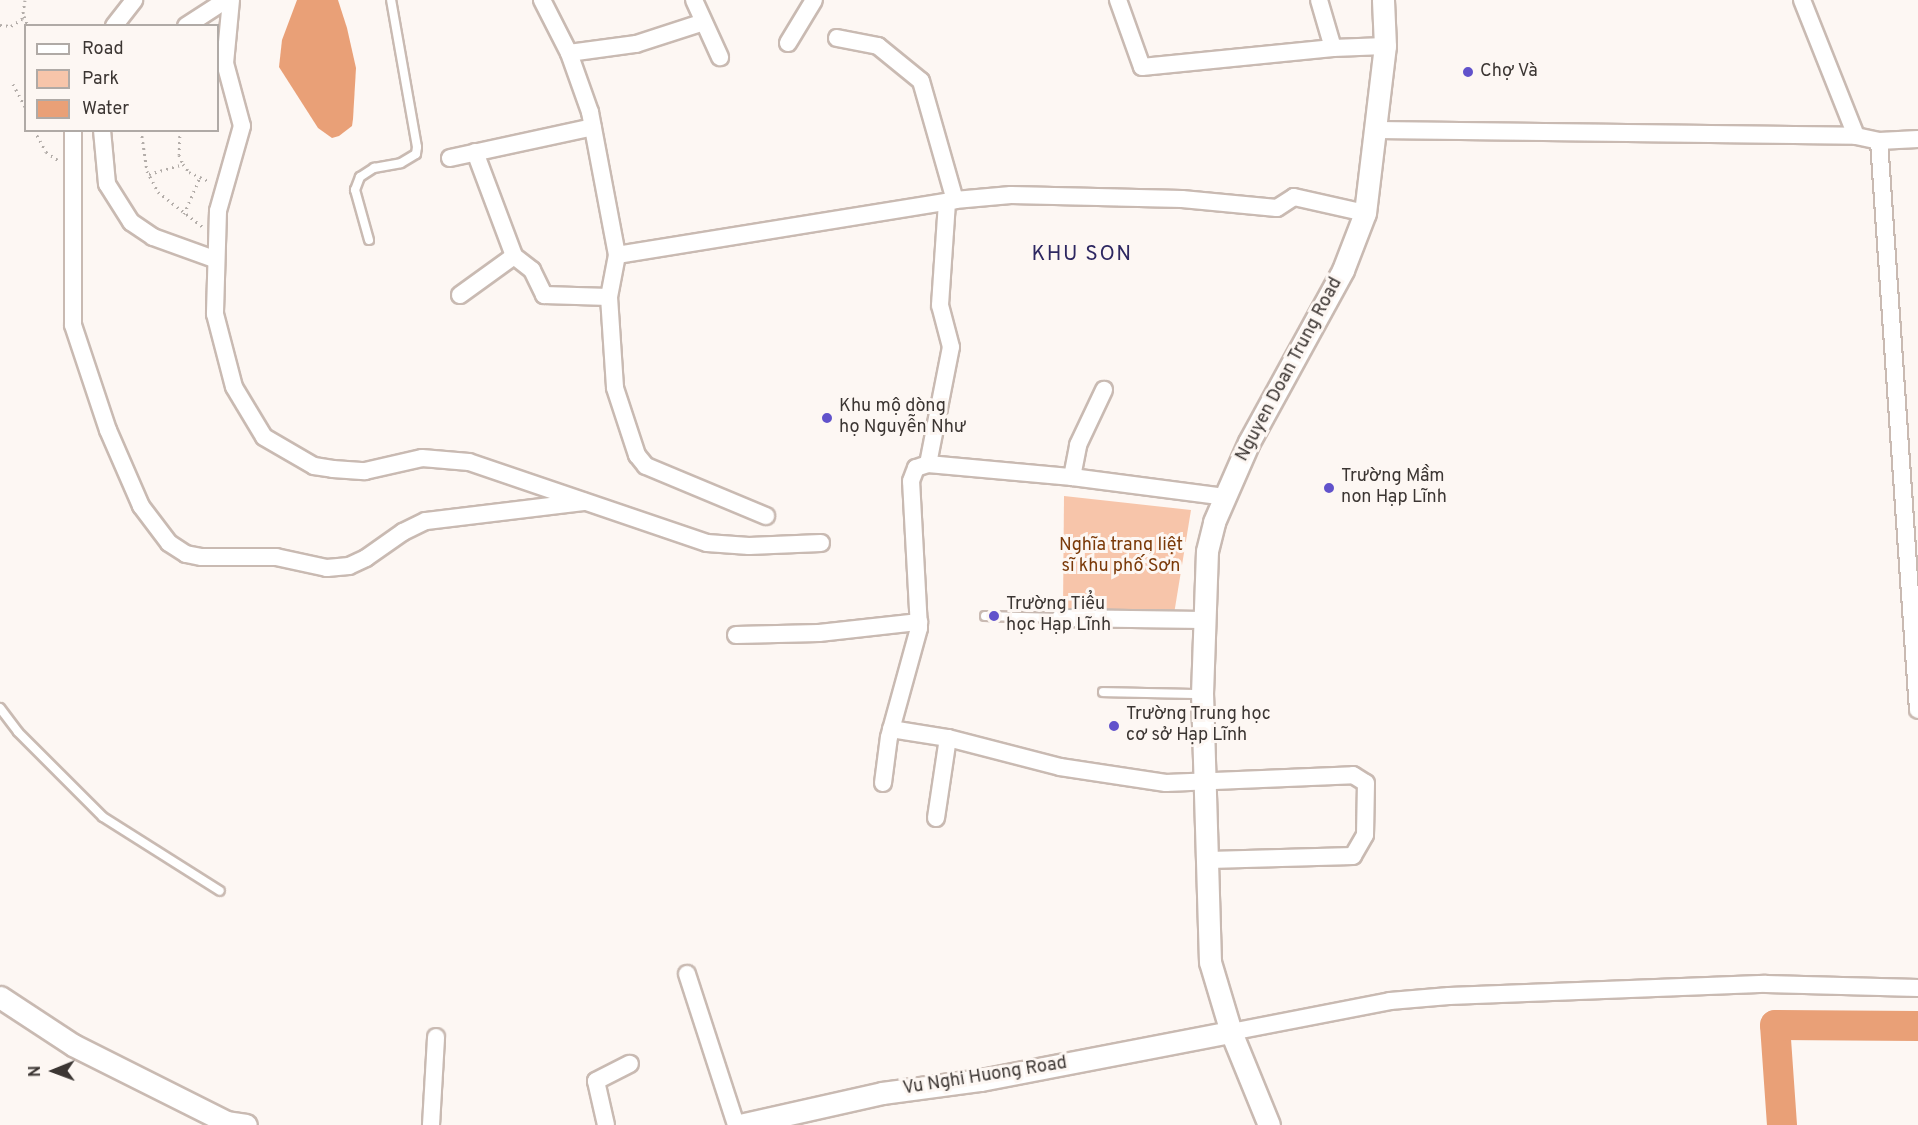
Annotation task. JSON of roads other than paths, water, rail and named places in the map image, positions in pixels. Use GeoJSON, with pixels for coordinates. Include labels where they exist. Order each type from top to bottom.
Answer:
{"type":"FeatureCollection","features":[{"type":"Feature","properties":{"kind":"street"},"geometry":{"type":"LineString","coordinates":[[116,24],[134,0]]}},
{"type":"Feature","properties":{"kind":"street"},"geometry":{"type":"LineString","coordinates":[[189,24],[226,0]]}},
{"type":"Feature","properties":{"kind":"street"},"geometry":{"type":"LineString","coordinates":[[231,0],[225,63],[242,126],[215,232],[216,322],[234,387],[253,425],[277,448],[314,466],[333,469],[365,471],[422,458],[469,462],[707,543],[749,546],[821,543]]}},
{"type":"Feature","properties":{"kind":"street"},"geometry":{"type":"LineString","coordinates":[[542,0],[569,53],[593,127],[617,255],[609,297],[615,388],[638,455],[646,466],[766,516]]}},
{"type":"Feature","properties":{"kind":"street"},"geometry":{"type":"LineString","coordinates":[[694,0],[720,57]]}},
{"type":"Feature","properties":{"kind":"street"},"geometry":{"type":"LineString","coordinates":[[788,43],[814,0]]}},
{"type":"Feature","properties":{"kind":"street"},"geometry":{"type":"LineString","coordinates":[[1118,0],[1142,67],[1333,48],[1385,46]]}},
{"type":"Feature","properties":{"kind":"street"},"geometry":{"type":"LineString","coordinates":[[1319,0],[1333,48]]}},
{"type":"Feature","properties":{"kind":"street","name":"Nguyen Doan Trung Road"},"geometry":{"type":"LineString","coordinates":[[1269,1125],[1231,1032],[1210,962],[1209,860],[1203,782],[1202,694],[1207,551],[1225,497],[1268,404],[1343,270],[1365,213],[1377,130],[1385,46],[1383,0]]}},
{"type":"Feature","properties":{"kind":"street"},"geometry":{"type":"LineString","coordinates":[[1802,0],[1856,136]]}},
{"type":"Feature","properties":{"kind":"street"},"geometry":{"type":"LineString","coordinates":[[569,53],[636,44],[704,22]]}},
{"type":"Feature","properties":{"kind":"street"},"geometry":{"type":"LineString","coordinates":[[837,38],[878,46],[921,81],[951,201],[940,305],[951,347],[928,464]]}},
{"type":"Feature","properties":{"kind":"street"},"geometry":{"type":"LineString","coordinates":[[450,158],[593,127]]}},
{"type":"Feature","properties":{"kind":"street"},"geometry":{"type":"LineString","coordinates":[[1377,130],[1856,136],[1879,141],[1918,139]]}},
{"type":"Feature","properties":{"kind":"street"},"geometry":{"type":"LineString","coordinates":[[73,132],[70,166],[75,202],[72,293],[75,333],[108,430],[141,506],[169,543],[186,554],[202,557],[276,557],[338,567],[366,558],[403,532],[426,521],[588,502]]}},
{"type":"Feature","properties":{"kind":"street"},"geometry":{"type":"LineString","coordinates":[[102,132],[108,184],[131,222],[153,237],[214,259]]}},
{"type":"Feature","properties":{"kind":"street"},"geometry":{"type":"LineString","coordinates":[[1879,141],[1918,710]]}},
{"type":"Feature","properties":{"kind":"street"},"geometry":{"type":"LineString","coordinates":[[475,152],[514,256],[532,270],[544,295],[609,297]]}},
{"type":"Feature","properties":{"kind":"street"},"geometry":{"type":"LineString","coordinates":[[617,255],[951,201],[1011,195],[1160,198],[1277,208],[1294,197],[1365,213]]}},
{"type":"Feature","properties":{"kind":"street"},"geometry":{"type":"LineString","coordinates":[[460,295],[514,256]]}},
{"type":"Feature","properties":{"kind":"street"},"geometry":{"type":"LineString","coordinates":[[1071,477],[1078,445],[1104,390]]}},
{"type":"Feature","properties":{"kind":"street"},"geometry":{"type":"LineString","coordinates":[[883,783],[891,729],[919,622],[911,481],[916,468],[928,464],[1071,477],[1225,497]]}},
{"type":"Feature","properties":{"kind":"street"},"geometry":{"type":"LineString","coordinates":[[1060,618],[1203,620]]}},
{"type":"Feature","properties":{"kind":"street"},"geometry":{"type":"LineString","coordinates":[[736,635],[819,633],[919,622]]}},
{"type":"Feature","properties":{"kind":"street"},"geometry":{"type":"LineString","coordinates":[[891,729],[948,738],[1060,767],[1166,783],[1353,775],[1366,783],[1365,835],[1353,856],[1209,860]]}},
{"type":"Feature","properties":{"kind":"street"},"geometry":{"type":"LineString","coordinates":[[936,818],[948,738]]}},
{"type":"Feature","properties":{"kind":"street"},"geometry":{"type":"LineString","coordinates":[[687,974],[738,1125]]}},
{"type":"Feature","properties":{"kind":"street"},"geometry":{"type":"LineString","coordinates":[[1231,1032],[1390,1000],[1449,996],[1766,984],[1918,988]]}},
{"type":"Feature","properties":{"kind":"street"},"geometry":{"type":"LineString","coordinates":[[0,997],[32,1014],[73,1045],[227,1122],[246,1125]]}},
{"type":"Feature","properties":{"kind":"street","name":"Vu Nghi Huong Road"},"geometry":{"type":"LineString","coordinates":[[738,1125],[882,1093],[981,1080],[1231,1032]]}},
{"type":"Feature","properties":{"kind":"street"},"geometry":{"type":"LineString","coordinates":[[432,1125],[436,1038]]}},
{"type":"Feature","properties":{"kind":"street"},"geometry":{"type":"LineString","coordinates":[[606,1125],[596,1081],[630,1064]]}},
{"type":"Feature","properties":{"kind":"lane"},"geometry":{"type":"LineString","coordinates":[[369,240],[355,190],[360,177],[374,168],[401,163],[416,154],[417,147],[391,0]]}},
{"type":"Feature","properties":{"kind":"lane"},"geometry":{"type":"LineString","coordinates":[[985,616],[1060,618]]}},
{"type":"Feature","properties":{"kind":"lane"},"geometry":{"type":"LineString","coordinates":[[1103,692],[1202,694]]}},
{"type":"Feature","properties":{"kind":"lane"},"geometry":{"type":"LineString","coordinates":[[0,708],[18,732],[103,817],[220,891]]}},
{"type":"Feature","properties":{"kind":"water"},"geometry":{"type":"Polygon","coordinates":[[[297,0],[338,0],[347,28],[356,68],[353,119],[352,126],[339,136],[332,138],[318,128],[279,67],[282,40],[297,0]]]}},
{"type":"Feature","properties":{"kind":"waterway"},"geometry":{"type":"LineString","coordinates":[[1782,1125],[1775,1025],[1918,1026]]}},
{"type":"Feature","properties":{"kind":"place","name":"Chợ Và"},"geometry":{"type":"Point","coordinates":[1468,72]}},
{"type":"Feature","properties":{"kind":"place","name":"Khu mộ dòng họ Nguyễn Như"},"geometry":{"type":"Point","coordinates":[827,418]}},
{"type":"Feature","properties":{"kind":"place","name":"Trường Mầm non Hạp Lĩnh"},"geometry":{"type":"Point","coordinates":[1329,488]}},
{"type":"Feature","properties":{"kind":"place","name":"Trường Tiểu học Hạp Lĩnh"},"geometry":{"type":"Point","coordinates":[994,616]}},
{"type":"Feature","properties":{"kind":"place","name":"Trường Trung học cơ sở Hạp Lĩnh"},"geometry":{"type":"Point","coordinates":[1114,726]}},
{"type":"Feature","properties":{"kind":"district","name":"KHU SON"},"geometry":{"type":"Point","coordinates":[1082,255]}},
{"type":"Feature","properties":{"kind":"park label","name":"Nghĩa trang liệt sĩ khu phố Sơn"},"geometry":{"type":"Point","coordinates":[1121,557]}}]}
